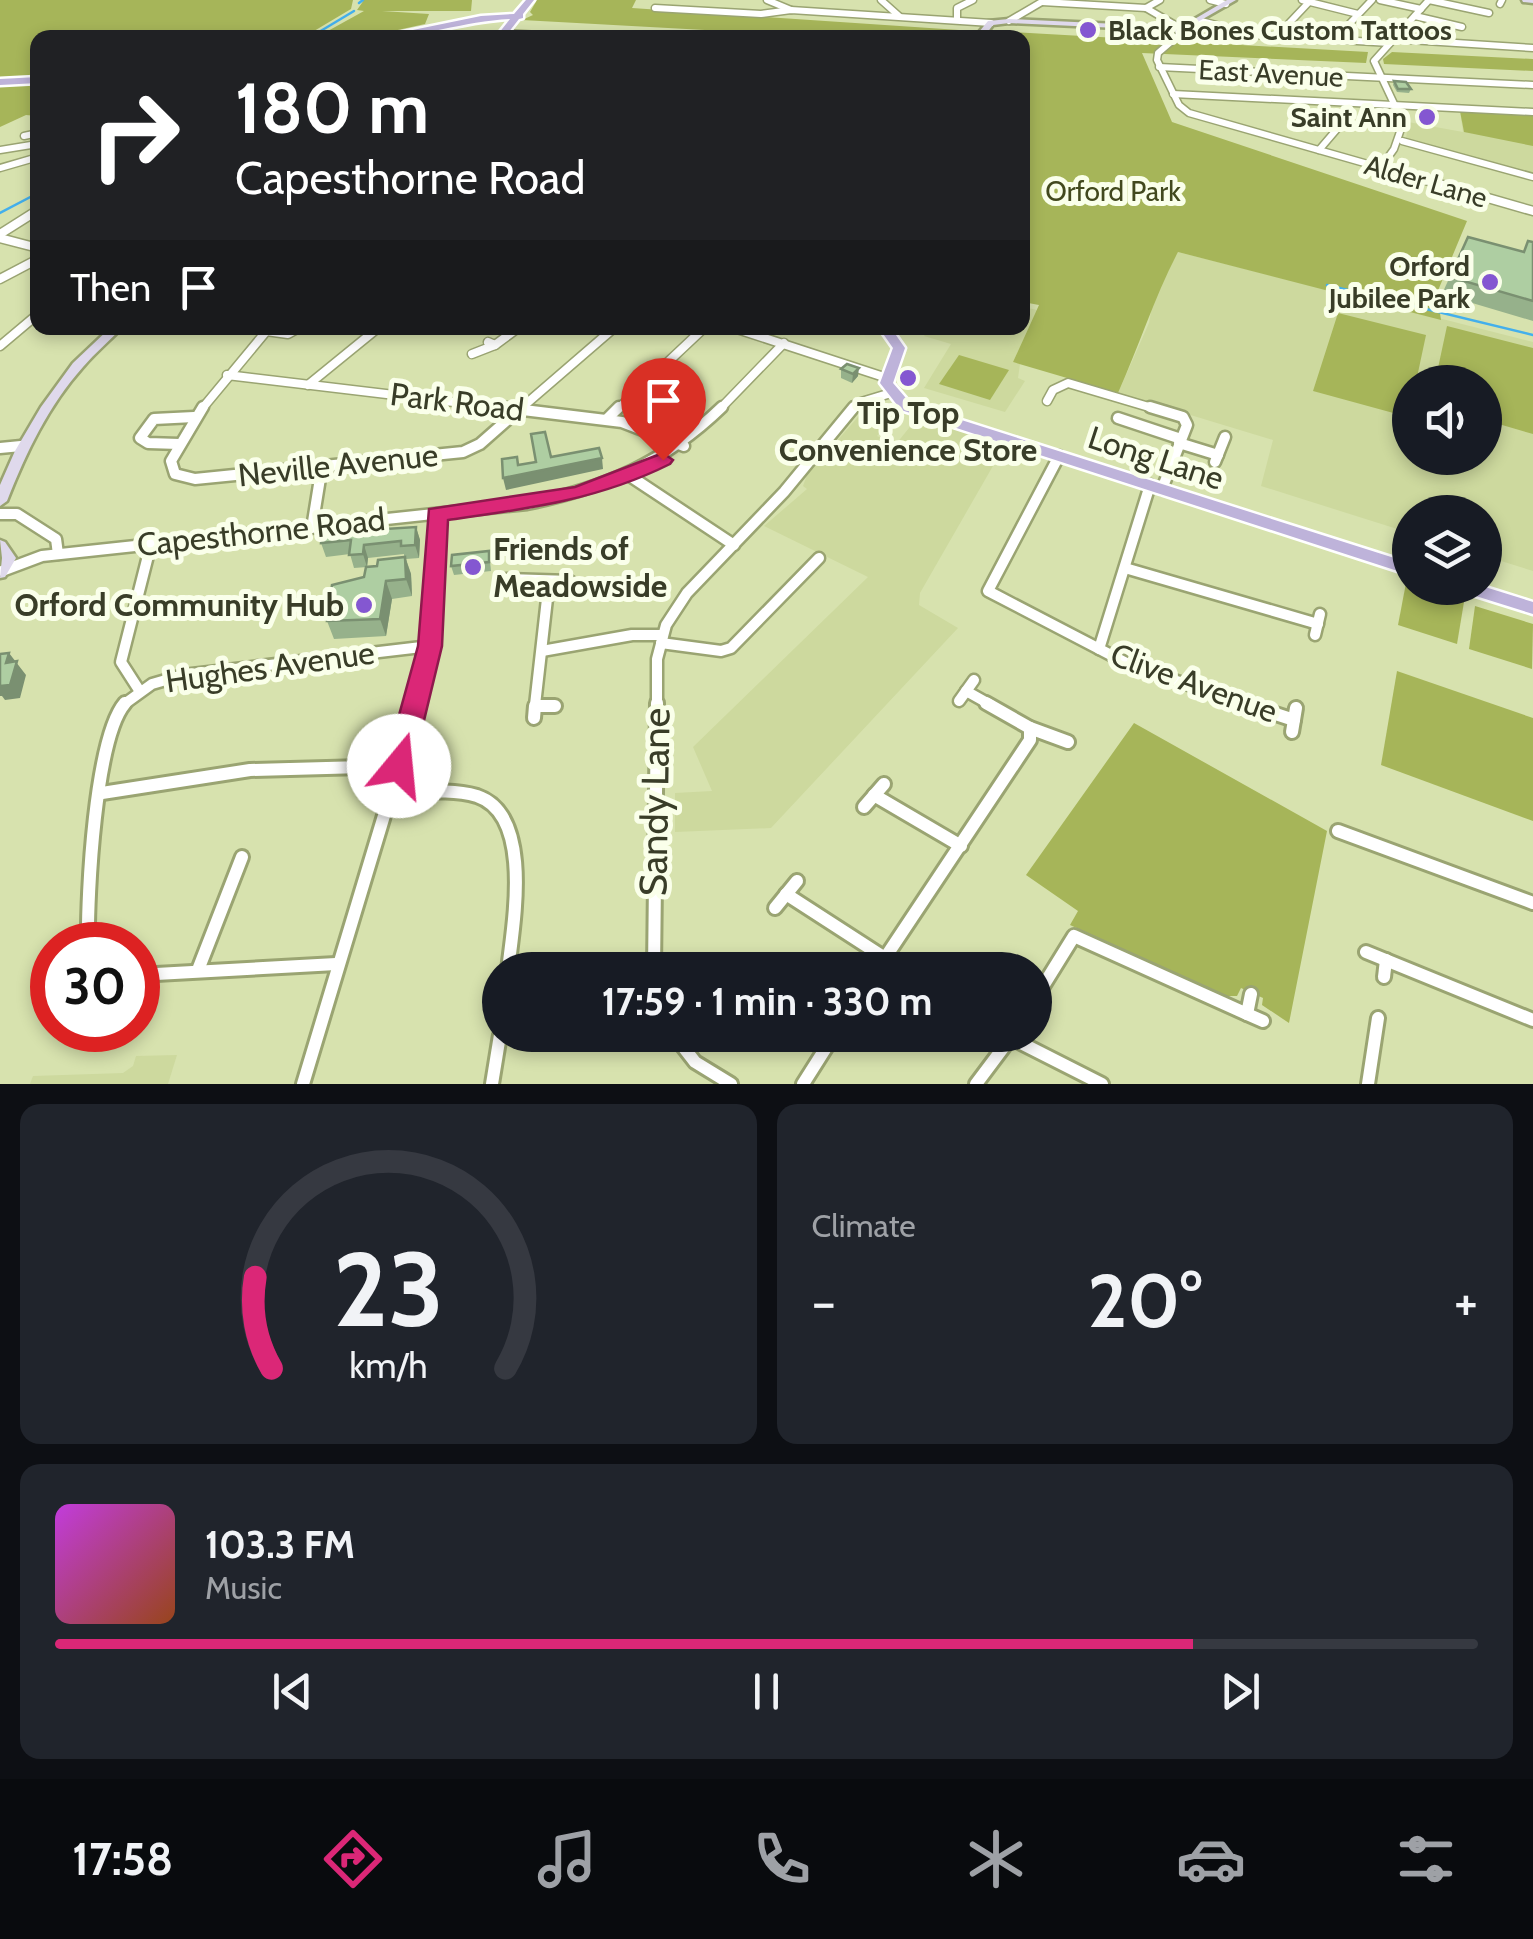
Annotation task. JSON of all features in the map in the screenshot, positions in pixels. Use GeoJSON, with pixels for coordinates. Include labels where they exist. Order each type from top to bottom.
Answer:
{"type":"FeatureCollection","features":[{"type":"Feature","properties":{"kind":"main road"},"geometry":{"type":"LineString","coordinates":[[505,30],[528,0]]}},
{"type":"Feature","properties":{"kind":"main road"},"geometry":{"type":"LineString","coordinates":[[471,20],[517,16]]}},
{"type":"Feature","properties":{"kind":"main road"},"geometry":{"type":"LineString","coordinates":[[419,30],[517,16]]}},
{"type":"Feature","properties":{"kind":"main road"},"geometry":{"type":"LineString","coordinates":[[487,20],[500,30]]}},
{"type":"Feature","properties":{"kind":"main road"},"geometry":{"type":"LineString","coordinates":[[0,82],[30,80]]}},
{"type":"Feature","properties":{"kind":"main road"},"geometry":{"type":"LineString","coordinates":[[889,386],[898,352],[898,342],[892,335]]}},
{"type":"Feature","properties":{"kind":"main road","name":"Long Lane"},"geometry":{"type":"LineString","coordinates":[[889,386],[909,408],[1392,563]]}},
{"type":"Feature","properties":{"kind":"main road"},"geometry":{"type":"LineString","coordinates":[[1502,598],[1533,608]]}},
{"type":"Feature","properties":{"kind":"street"},"geometry":{"type":"LineString","coordinates":[[766,0],[783,2],[791,10]]}},
{"type":"Feature","properties":{"kind":"street"},"geometry":{"type":"LineString","coordinates":[[799,0],[808,8],[843,9]]}},
{"type":"Feature","properties":{"kind":"street"},"geometry":{"type":"LineString","coordinates":[[881,0],[900,17]]}},
{"type":"Feature","properties":{"kind":"street"},"geometry":{"type":"LineString","coordinates":[[957,19],[957,8],[973,0]]}},
{"type":"Feature","properties":{"kind":"street"},"geometry":{"type":"LineString","coordinates":[[1146,8],[1160,0]]}},
{"type":"Feature","properties":{"kind":"street"},"geometry":{"type":"LineString","coordinates":[[1210,0],[1229,2]]}},
{"type":"Feature","properties":{"kind":"street"},"geometry":{"type":"LineString","coordinates":[[1336,38],[1372,0]]}},
{"type":"Feature","properties":{"kind":"street"},"geometry":{"type":"LineString","coordinates":[[1380,0],[1420,9]]}},
{"type":"Feature","properties":{"kind":"street"},"geometry":{"type":"LineString","coordinates":[[1381,167],[1402,141],[1399,106],[1373,63],[1429,0],[1489,13]]}},
{"type":"Feature","properties":{"kind":"street"},"geometry":{"type":"LineString","coordinates":[[1009,20],[1044,1],[1146,8],[1180,30]]}},
{"type":"Feature","properties":{"kind":"street"},"geometry":{"type":"LineString","coordinates":[[1277,36],[1307,1],[1358,14]]}},
{"type":"Feature","properties":{"kind":"street"},"geometry":{"type":"LineString","coordinates":[[655,8],[762,14],[791,10],[1180,30],[1229,2]]}},
{"type":"Feature","properties":{"kind":"street"},"geometry":{"type":"LineString","coordinates":[[1414,16],[1462,27]]}},
{"type":"Feature","properties":{"kind":"street"},"geometry":{"type":"LineString","coordinates":[[1201,21],[1277,36],[1533,48]]}},
{"type":"Feature","properties":{"kind":"street"},"geometry":{"type":"LineString","coordinates":[[984,30],[991,22]]}},
{"type":"Feature","properties":{"kind":"street"},"geometry":{"type":"LineString","coordinates":[[1180,30],[1158,53],[1158,64],[1173,94],[1533,112]]}},
{"type":"Feature","properties":{"kind":"street","name":"East Avenue"},"geometry":{"type":"LineString","coordinates":[[1145,61],[1533,86]]}},
{"type":"Feature","properties":{"kind":"street","name":"Alder Lane"},"geometry":{"type":"LineString","coordinates":[[1173,94],[1182,108],[1194,114],[1533,211]]}},
{"type":"Feature","properties":{"kind":"street"},"geometry":{"type":"LineString","coordinates":[[1319,150],[1338,129]]}},
{"type":"Feature","properties":{"kind":"street"},"geometry":{"type":"LineString","coordinates":[[1402,141],[1533,177]]}},
{"type":"Feature","properties":{"kind":"street"},"geometry":{"type":"LineString","coordinates":[[0,150],[30,145]]}},
{"type":"Feature","properties":{"kind":"street"},"geometry":{"type":"LineString","coordinates":[[0,168],[30,159]]}},
{"type":"Feature","properties":{"kind":"street"},"geometry":{"type":"LineString","coordinates":[[0,236],[30,215]]}},
{"type":"Feature","properties":{"kind":"street"},"geometry":{"type":"LineString","coordinates":[[0,236],[30,245]]}},
{"type":"Feature","properties":{"kind":"street"},"geometry":{"type":"LineString","coordinates":[[0,279],[30,262]]}},
{"type":"Feature","properties":{"kind":"street"},"geometry":{"type":"LineString","coordinates":[[0,346],[30,321]]}},
{"type":"Feature","properties":{"kind":"street"},"geometry":{"type":"LineString","coordinates":[[0,501],[21,446],[51,396],[109,335]]}},
{"type":"Feature","properties":{"kind":"street"},"geometry":{"type":"LineString","coordinates":[[194,417],[154,419],[140,438],[148,444],[179,444],[226,375],[263,335]]}},
{"type":"Feature","properties":{"kind":"street"},"geometry":{"type":"LineString","coordinates":[[308,385],[369,335]]}},
{"type":"Feature","properties":{"kind":"street"},"geometry":{"type":"LineString","coordinates":[[472,354],[506,335]]}},
{"type":"Feature","properties":{"kind":"street","name":"Neville Avenue"},"geometry":{"type":"LineString","coordinates":[[179,444],[170,467],[175,474],[190,479],[464,452],[606,335]]}},
{"type":"Feature","properties":{"kind":"street"},"geometry":{"type":"LineString","coordinates":[[607,420],[697,335]]}},
{"type":"Feature","properties":{"kind":"street"},"geometry":{"type":"LineString","coordinates":[[757,335],[889,386]]}},
{"type":"Feature","properties":{"kind":"street","name":"Capesthorne Road"},"geometry":{"type":"LineString","coordinates":[[1,572],[42,556],[550,500],[630,476],[684,446],[784,343]]}},
{"type":"Feature","properties":{"kind":"street","name":"Park Road"},"geometry":{"type":"LineString","coordinates":[[226,375],[607,420],[634,425],[684,446]]}},
{"type":"Feature","properties":{"kind":"street"},"geometry":{"type":"LineString","coordinates":[[1037,390],[1048,397],[1068,383],[1183,418],[1186,426],[1156,487],[1100,649]]}},
{"type":"Feature","properties":{"kind":"street"},"geometry":{"type":"LineString","coordinates":[[662,639],[687,593],[858,403],[889,386]]}},
{"type":"Feature","properties":{"kind":"street"},"geometry":{"type":"LineString","coordinates":[[1132,410],[1122,420],[1216,459],[1225,438]]}},
{"type":"Feature","properties":{"kind":"street"},"geometry":{"type":"LineString","coordinates":[[0,448],[21,446]]}},
{"type":"Feature","properties":{"kind":"street","name":"Clive Avenue"},"geometry":{"type":"LineString","coordinates":[[1059,456],[988,591],[1149,673],[1294,720]]}},
{"type":"Feature","properties":{"kind":"street"},"geometry":{"type":"LineString","coordinates":[[312,528],[322,466]]}},
{"type":"Feature","properties":{"kind":"street"},"geometry":{"type":"LineString","coordinates":[[630,476],[734,545]]}},
{"type":"Feature","properties":{"kind":"street"},"geometry":{"type":"LineString","coordinates":[[0,514],[17,514],[56,540],[58,554]]}},
{"type":"Feature","properties":{"kind":"street"},"geometry":{"type":"LineString","coordinates":[[303,1084],[336,964],[399,766],[430,646],[437,514]]}},
{"type":"Feature","properties":{"kind":"street"},"geometry":{"type":"LineString","coordinates":[[139,690],[121,662],[150,544]]}},
{"type":"Feature","properties":{"kind":"street"},"geometry":{"type":"LineString","coordinates":[[1,572],[9,558],[3,547]]}},
{"type":"Feature","properties":{"kind":"street","name":"Capesthorne Road"},"geometry":{"type":"LineString","coordinates":[[3,547],[42,556]]}},
{"type":"Feature","properties":{"kind":"street"},"geometry":{"type":"LineString","coordinates":[[542,652],[578,649],[625,634],[726,651],[819,558]]}},
{"type":"Feature","properties":{"kind":"street"},"geometry":{"type":"LineString","coordinates":[[1125,568],[1318,624]]}},
{"type":"Feature","properties":{"kind":"street"},"geometry":{"type":"LineString","coordinates":[[506,580],[570,581]]}},
{"type":"Feature","properties":{"kind":"street"},"geometry":{"type":"LineString","coordinates":[[549,580],[544,596],[535,712],[555,706]]}},
{"type":"Feature","properties":{"kind":"street","name":"Sandy Lane"},"geometry":{"type":"LineString","coordinates":[[654,952],[653,790],[662,639]]}},
{"type":"Feature","properties":{"kind":"street","name":"Hughes Avenue"},"geometry":{"type":"LineString","coordinates":[[90,922],[109,730],[121,707],[139,690],[183,675],[430,646]]}},
{"type":"Feature","properties":{"kind":"street"},"geometry":{"type":"LineString","coordinates":[[966,691],[1030,728],[1068,742]]}},
{"type":"Feature","properties":{"kind":"street"},"geometry":{"type":"LineString","coordinates":[[889,952],[1030,740],[1030,728]]}},
{"type":"Feature","properties":{"kind":"street"},"geometry":{"type":"LineString","coordinates":[[102,794],[265,766],[399,766]]}},
{"type":"Feature","properties":{"kind":"street"},"geometry":{"type":"LineString","coordinates":[[864,807],[884,784]]}},
{"type":"Feature","properties":{"kind":"street"},"geometry":{"type":"LineString","coordinates":[[390,792],[475,796],[504,813],[512,828],[514,858],[509,952]]}},
{"type":"Feature","properties":{"kind":"street"},"geometry":{"type":"LineString","coordinates":[[874,796],[961,846]]}},
{"type":"Feature","properties":{"kind":"street"},"geometry":{"type":"LineString","coordinates":[[1347,838],[1533,904]]}},
{"type":"Feature","properties":{"kind":"street"},"geometry":{"type":"LineString","coordinates":[[198,970],[242,857]]}},
{"type":"Feature","properties":{"kind":"street"},"geometry":{"type":"LineString","coordinates":[[776,908],[797,881]]}},
{"type":"Feature","properties":{"kind":"street"},"geometry":{"type":"LineString","coordinates":[[786,894],[865,952]]}},
{"type":"Feature","properties":{"kind":"street"},"geometry":{"type":"LineString","coordinates":[[1052,972],[1074,936],[1264,1021]]}},
{"type":"Feature","properties":{"kind":"street"},"geometry":{"type":"LineString","coordinates":[[1366,952],[1533,1020]]}},
{"type":"Feature","properties":{"kind":"street"},"geometry":{"type":"LineString","coordinates":[[1384,977],[1386,960]]}},
{"type":"Feature","properties":{"kind":"street"},"geometry":{"type":"LineString","coordinates":[[160,973],[336,964]]}},
{"type":"Feature","properties":{"kind":"street"},"geometry":{"type":"LineString","coordinates":[[1247,1014],[1251,994]]}},
{"type":"Feature","properties":{"kind":"street"},"geometry":{"type":"LineString","coordinates":[[1369,1084],[1378,1018]]}},
{"type":"Feature","properties":{"kind":"street"},"geometry":{"type":"LineString","coordinates":[[492,1084],[497,1052]]}},
{"type":"Feature","properties":{"kind":"street"},"geometry":{"type":"LineString","coordinates":[[687,1052],[695,1062],[730,1084]]}},
{"type":"Feature","properties":{"kind":"street"},"geometry":{"type":"LineString","coordinates":[[803,1084],[823,1052]]}},
{"type":"Feature","properties":{"kind":"street"},"geometry":{"type":"LineString","coordinates":[[976,1084],[1001,1052]]}},
{"type":"Feature","properties":{"kind":"street"},"geometry":{"type":"LineString","coordinates":[[1041,1052],[1102,1084]]}},
{"type":"Feature","properties":{"kind":"shaded area"},"geometry":{"type":"Polygon","coordinates":[[[1460,111],[1533,116],[1533,175],[1406,140],[1408,122],[1463,132],[1460,111]]]}},
{"type":"Feature","properties":{"kind":"shaded area"},"geometry":{"type":"Polygon","coordinates":[[[1178,252],[1533,342],[1533,571],[1502,561],[1502,495],[1392,495],[1392,527],[1261,486],[1273,440],[1118,393],[1149,323],[1153,300],[1178,252]]]}},
{"type":"Feature","properties":{"kind":"shaded area"},"geometry":{"type":"Polygon","coordinates":[[[1025,335],[1013,362],[1020,364],[1018,378],[1025,381],[1005,412],[924,388],[951,344],[924,336],[1025,335]]]}},
{"type":"Feature","properties":{"kind":"shaded area"},"geometry":{"type":"Polygon","coordinates":[[[872,401],[899,411],[877,436],[896,444],[918,417],[1005,445],[920,593],[919,605],[958,628],[771,828],[675,832],[675,793],[712,791],[693,747],[868,577],[764,526],[807,489],[803,486],[807,475],[872,401]]]}},
{"type":"Feature","properties":{"kind":"shaded area"},"geometry":{"type":"Polygon","coordinates":[[[177,1055],[168,1084],[30,1084],[33,1076],[123,1073],[133,1066],[136,1056],[177,1055]]]}},
{"type":"Feature","properties":{"kind":"green space"},"geometry":{"type":"Polygon","coordinates":[[[0,0],[353,0],[351,9],[316,30],[30,30],[30,78],[0,80],[0,0]]]}},
{"type":"Feature","properties":{"kind":"green space"},"geometry":{"type":"Polygon","coordinates":[[[364,0],[472,0],[471,11],[382,11],[429,14],[425,24],[398,30],[330,30],[364,11],[357,10],[364,0]]]}},
{"type":"Feature","properties":{"kind":"green space"},"geometry":{"type":"Polygon","coordinates":[[[537,0],[636,0],[632,8],[959,30],[705,30],[522,20],[533,15],[530,12],[537,0]]]}},
{"type":"Feature","properties":{"kind":"green space","name":"Orford Park"},"geometry":{"type":"Polygon","coordinates":[[[1030,33],[1368,52],[1366,63],[1142,53],[1172,122],[1467,221],[1437,293],[1441,320],[1178,252],[1118,393],[1013,362],[1025,335],[1030,335],[1039,305],[1030,303],[1030,33]]]}},
{"type":"Feature","properties":{"kind":"green space"},"geometry":{"type":"Polygon","coordinates":[[[1392,52],[1533,59],[1533,71],[1384,64],[1383,59],[1392,52]]]}},
{"type":"Feature","properties":{"kind":"green space"},"geometry":{"type":"Polygon","coordinates":[[[30,82],[30,115],[0,127],[0,84],[30,82]]]}},
{"type":"Feature","properties":{"kind":"green space"},"geometry":{"type":"Polygon","coordinates":[[[1460,111],[1533,116],[1533,146],[1464,132],[1460,111]]]}},
{"type":"Feature","properties":{"kind":"green space"},"geometry":{"type":"Polygon","coordinates":[[[1338,313],[1426,335],[1420,365],[1392,365],[1392,413],[1313,391],[1338,313]]]}},
{"type":"Feature","properties":{"kind":"green space"},"geometry":{"type":"Polygon","coordinates":[[[1447,326],[1533,348],[1533,434],[1502,425],[1502,365],[1439,365],[1447,326]]]}},
{"type":"Feature","properties":{"kind":"green space"},"geometry":{"type":"Polygon","coordinates":[[[959,355],[1009,370],[990,400],[939,384],[959,355]]]}},
{"type":"Feature","properties":{"kind":"green space"},"geometry":{"type":"Polygon","coordinates":[[[1402,605],[1464,605],[1457,644],[1398,625],[1402,605]]]}},
{"type":"Feature","properties":{"kind":"green space"},"geometry":{"type":"Polygon","coordinates":[[[1475,606],[1533,624],[1532,669],[1469,649],[1475,606]]]}},
{"type":"Feature","properties":{"kind":"green space"},"geometry":{"type":"Polygon","coordinates":[[[1397,671],[1533,718],[1533,821],[1381,765],[1397,671]]]}},
{"type":"Feature","properties":{"kind":"green space"},"geometry":{"type":"Polygon","coordinates":[[[1134,723],[1327,831],[1289,1023],[1262,1005],[1263,998],[1241,988],[1237,996],[1227,996],[1070,925],[1078,911],[1026,875],[1134,723]]]}},
{"type":"Feature","properties":{"kind":"building"},"geometry":{"type":"Polygon","coordinates":[[[1394,81],[1406,82],[1411,89],[1398,89],[1394,81]]]}},
{"type":"Feature","properties":{"kind":"building"},"geometry":{"type":"Polygon","coordinates":[[[1468,237],[1524,252],[1528,241],[1533,242],[1533,301],[1450,277],[1468,237]]]}},
{"type":"Feature","properties":{"kind":"building"},"geometry":{"type":"Polygon","coordinates":[[[847,364],[859,368],[853,374],[841,369],[847,364]]]}},
{"type":"Feature","properties":{"kind":"building"},"geometry":{"type":"Polygon","coordinates":[[[545,432],[551,457],[599,448],[602,458],[503,478],[502,459],[517,457],[518,465],[536,462],[531,434],[545,432]]]}},
{"type":"Feature","properties":{"kind":"building"},"geometry":{"type":"Polygon","coordinates":[[[416,527],[415,545],[401,546],[401,541],[364,545],[363,554],[349,555],[351,540],[321,543],[322,533],[416,527]]]}},
{"type":"Feature","properties":{"kind":"building"},"geometry":{"type":"Polygon","coordinates":[[[489,551],[489,562],[451,566],[452,555],[489,551]]]}},
{"type":"Feature","properties":{"kind":"building"},"geometry":{"type":"Polygon","coordinates":[[[405,557],[406,579],[386,581],[380,619],[327,621],[332,585],[364,577],[366,567],[377,566],[378,560],[405,557]]]}},
{"type":"Feature","properties":{"kind":"building"},"geometry":{"type":"Polygon","coordinates":[[[9,653],[6,663],[17,661],[10,685],[0,686],[0,654],[9,653]]]}},
{"type":"Feature","properties":{"kind":"waterway"},"geometry":{"type":"LineString","coordinates":[[359,3],[363,0]]}},
{"type":"Feature","properties":{"kind":"waterway"},"geometry":{"type":"LineString","coordinates":[[322,30],[354,11]]}},
{"type":"Feature","properties":{"kind":"waterway"},"geometry":{"type":"LineString","coordinates":[[0,213],[30,197]]}},
{"type":"Feature","properties":{"kind":"waterway"},"geometry":{"type":"LineString","coordinates":[[1327,285],[1533,335]]}},
{"type":"Feature","properties":{"kind":"place","name":"Black Bones Custom Tattoos"},"geometry":{"type":"Point","coordinates":[1088,30]}},
{"type":"Feature","properties":{"kind":"place","name":"Saint Ann"},"geometry":{"type":"Point","coordinates":[1427,117]}},
{"type":"Feature","properties":{"kind":"place","name":"Orford Jubilee Park"},"geometry":{"type":"Point","coordinates":[1490,282]}},
{"type":"Feature","properties":{"kind":"place","name":"Tip Top Convenience Store"},"geometry":{"type":"Point","coordinates":[908,378]}},
{"type":"Feature","properties":{"kind":"place","name":"Friends of Meadowside"},"geometry":{"type":"Point","coordinates":[473,567]}},
{"type":"Feature","properties":{"kind":"place","name":"Orford Community Hub"},"geometry":{"type":"Point","coordinates":[364,605]}},
{"type":"Feature","properties":{"kind":"route"},"geometry":{"type":"LineString","coordinates":[[399,766],[421,693],[430,646],[437,514],[576,494],[616,482],[663,460]]}}]}
